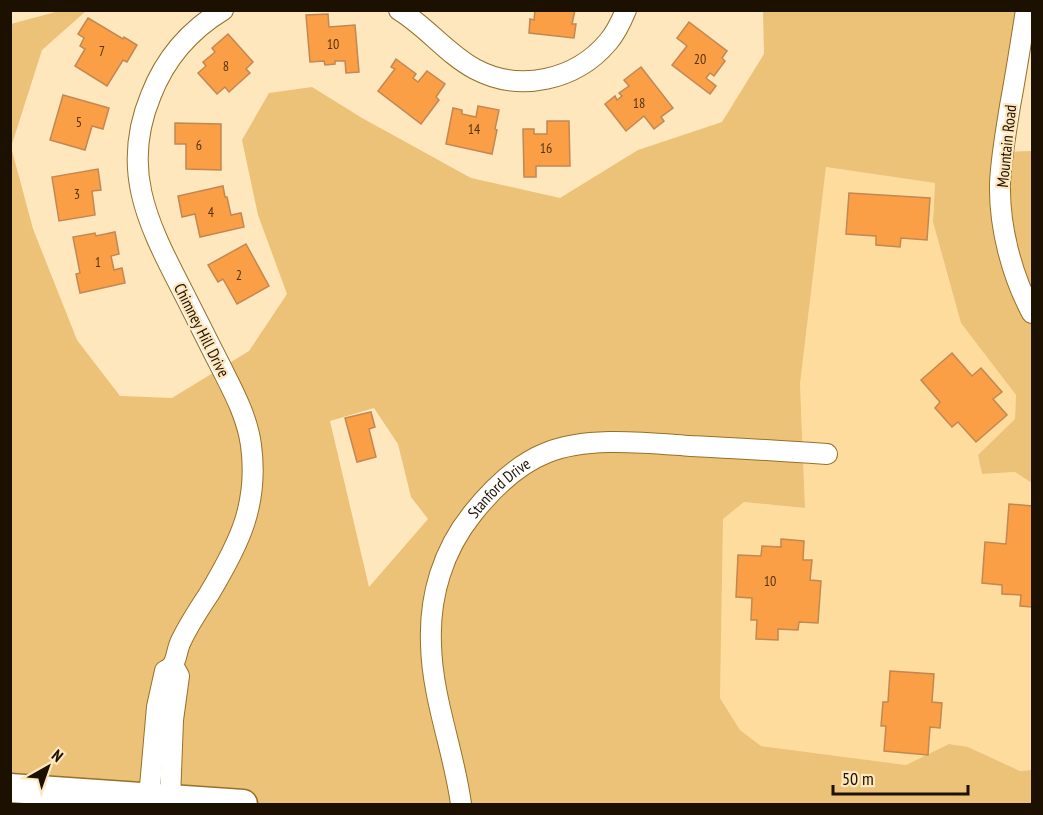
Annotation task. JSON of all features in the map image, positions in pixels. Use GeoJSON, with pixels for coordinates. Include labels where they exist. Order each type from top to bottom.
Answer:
{"type":"FeatureCollection","features":[{"type":"Feature","properties":{"kind":"highway"},"geometry":{"type":"LineString","coordinates":[[10,788],[243,804]]}},
{"type":"Feature","properties":{"kind":"street","name":"Chimney Hill Drive"},"geometry":{"type":"LineString","coordinates":[[159,799],[179,676],[173,665],[180,643],[229,560],[242,530],[253,488],[251,445],[238,401],[147,216],[139,180],[139,134],[156,81],[171,57],[189,36],[223,10]]}},
{"type":"Feature","properties":{"kind":"street"},"geometry":{"type":"LineString","coordinates":[[399,10],[460,60],[476,70],[502,78],[530,81],[556,76],[582,65],[609,41],[626,10]]}},
{"type":"Feature","properties":{"kind":"street","name":"Mountain Road"},"geometry":{"type":"LineString","coordinates":[[1026,10],[1004,141],[1000,185],[1011,262],[1032,313]]}},
{"type":"Feature","properties":{"kind":"street","name":"Stanford Drive"},"geometry":{"type":"LineString","coordinates":[[461,804],[433,674],[431,612],[448,552],[463,526],[481,503],[505,479],[526,462],[548,452],[574,445],[605,442],[827,454]]}},
{"type":"Feature","properties":{"kind":"shaded area"},"geometry":{"type":"Polygon","coordinates":[[[59,11],[86,11],[42,50],[11,147],[11,24],[59,11]]]}},
{"type":"Feature","properties":{"kind":"shaded area"},"geometry":{"type":"Polygon","coordinates":[[[763,11],[1026,11],[1004,152],[1032,151],[1032,483],[1015,472],[982,474],[978,455],[1015,419],[1016,395],[961,323],[933,222],[935,183],[826,167],[800,384],[805,508],[744,502],[723,519],[720,698],[740,730],[761,746],[906,765],[949,744],[968,747],[1020,771],[1032,770],[1032,804],[191,804],[34,790],[36,804],[11,804],[11,147],[33,229],[77,340],[120,396],[172,398],[249,351],[287,294],[258,215],[242,140],[269,93],[312,87],[362,118],[471,178],[560,198],[638,150],[722,122],[764,54],[763,11]],[[374,408],[330,421],[369,587],[428,519],[411,497],[398,444],[374,408]]]}},
{"type":"Feature","properties":{"kind":"shaded area"},"geometry":{"type":"Polygon","coordinates":[[[826,167],[935,183],[933,222],[961,322],[1016,395],[1015,419],[978,455],[982,474],[1015,472],[1032,483],[1032,770],[1020,771],[968,747],[949,744],[906,765],[761,746],[740,730],[720,698],[723,519],[744,502],[805,508],[800,384],[826,167]]]}},
{"type":"Feature","properties":{"kind":"building"},"geometry":{"type":"Polygon","coordinates":[[[535,10],[575,10],[572,24],[576,24],[574,38],[529,33],[530,19],[534,20],[535,10]]]}},
{"type":"Feature","properties":{"kind":"building"},"geometry":{"type":"Polygon","coordinates":[[[328,14],[329,27],[355,25],[359,72],[346,73],[345,61],[335,61],[335,64],[325,65],[324,61],[310,62],[306,15],[328,14]]]}},
{"type":"Feature","properties":{"kind":"building"},"geometry":{"type":"Polygon","coordinates":[[[88,18],[137,45],[127,62],[123,60],[107,86],[75,66],[85,49],[80,46],[84,38],[78,34],[88,18]]]}},
{"type":"Feature","properties":{"kind":"building"},"geometry":{"type":"Polygon","coordinates":[[[689,22],[727,51],[722,58],[725,61],[714,76],[710,73],[706,78],[716,86],[710,94],[672,65],[687,46],[677,38],[689,22]]]}},
{"type":"Feature","properties":{"kind":"building"},"geometry":{"type":"Polygon","coordinates":[[[228,34],[253,62],[246,69],[250,73],[229,92],[225,87],[217,94],[198,73],[206,66],[203,62],[215,52],[212,48],[228,34]]]}},
{"type":"Feature","properties":{"kind":"building"},"geometry":{"type":"Polygon","coordinates":[[[396,59],[416,74],[413,78],[418,82],[427,71],[445,84],[436,97],[439,100],[421,124],[378,91],[395,69],[391,67],[396,59]]]}},
{"type":"Feature","properties":{"kind":"building"},"geometry":{"type":"Polygon","coordinates":[[[641,67],[673,108],[661,117],[664,121],[654,129],[644,116],[626,131],[605,104],[615,96],[617,100],[622,96],[619,93],[629,86],[624,80],[641,67]]]}},
{"type":"Feature","properties":{"kind":"building"},"geometry":{"type":"Polygon","coordinates":[[[63,95],[109,108],[103,129],[92,126],[85,150],[50,140],[63,95]]]}},
{"type":"Feature","properties":{"kind":"building"},"geometry":{"type":"Polygon","coordinates":[[[478,106],[499,110],[492,154],[446,144],[453,108],[462,110],[462,114],[476,117],[478,106]]]}},
{"type":"Feature","properties":{"kind":"building"},"geometry":{"type":"Polygon","coordinates":[[[547,121],[569,121],[570,166],[536,166],[536,177],[524,177],[523,129],[534,129],[534,134],[547,134],[547,121]]]}},
{"type":"Feature","properties":{"kind":"building"},"geometry":{"type":"Polygon","coordinates":[[[175,123],[221,124],[221,170],[186,169],[186,144],[175,144],[175,123]]]}},
{"type":"Feature","properties":{"kind":"building"},"geometry":{"type":"Polygon","coordinates":[[[98,169],[101,190],[92,191],[95,215],[59,221],[52,177],[98,169]]]}},
{"type":"Feature","properties":{"kind":"building"},"geometry":{"type":"Polygon","coordinates":[[[223,186],[231,215],[241,213],[244,227],[200,237],[195,214],[182,217],[178,196],[223,186]]]}},
{"type":"Feature","properties":{"kind":"building"},"geometry":{"type":"Polygon","coordinates":[[[849,193],[930,198],[927,240],[901,238],[900,247],[876,245],[876,236],[846,234],[849,193]]]}},
{"type":"Feature","properties":{"kind":"building"},"geometry":{"type":"Polygon","coordinates":[[[115,232],[119,254],[111,256],[114,270],[122,268],[125,283],[80,293],[76,274],[80,273],[73,237],[115,232]]]}},
{"type":"Feature","properties":{"kind":"building"},"geometry":{"type":"Polygon","coordinates":[[[246,244],[269,286],[237,304],[223,279],[218,282],[208,265],[246,244]]]}},
{"type":"Feature","properties":{"kind":"building"},"geometry":{"type":"Polygon","coordinates":[[[952,353],[972,376],[981,368],[1002,392],[993,399],[1007,415],[976,442],[958,422],[952,427],[935,408],[940,402],[921,380],[952,353]]]}},
{"type":"Feature","properties":{"kind":"building"},"geometry":{"type":"Polygon","coordinates":[[[371,412],[375,427],[369,429],[376,457],[357,462],[345,418],[371,412]]]}},
{"type":"Feature","properties":{"kind":"building"},"geometry":{"type":"Polygon","coordinates":[[[1009,504],[1032,506],[1032,607],[1020,606],[1021,595],[1002,594],[1002,585],[982,583],[985,542],[1006,544],[1009,504]]]}},
{"type":"Feature","properties":{"kind":"building"},"geometry":{"type":"Polygon","coordinates":[[[781,539],[804,541],[803,560],[812,560],[810,580],[821,581],[818,623],[799,622],[798,630],[778,629],[778,640],[756,639],[757,620],[751,620],[752,598],[736,597],[738,555],[761,556],[762,546],[781,547],[781,539]]]}},
{"type":"Feature","properties":{"kind":"building"},"geometry":{"type":"Polygon","coordinates":[[[890,671],[934,674],[932,702],[942,703],[940,728],[930,727],[928,755],[884,751],[886,726],[881,726],[883,702],[888,702],[890,671]]]}}]}
